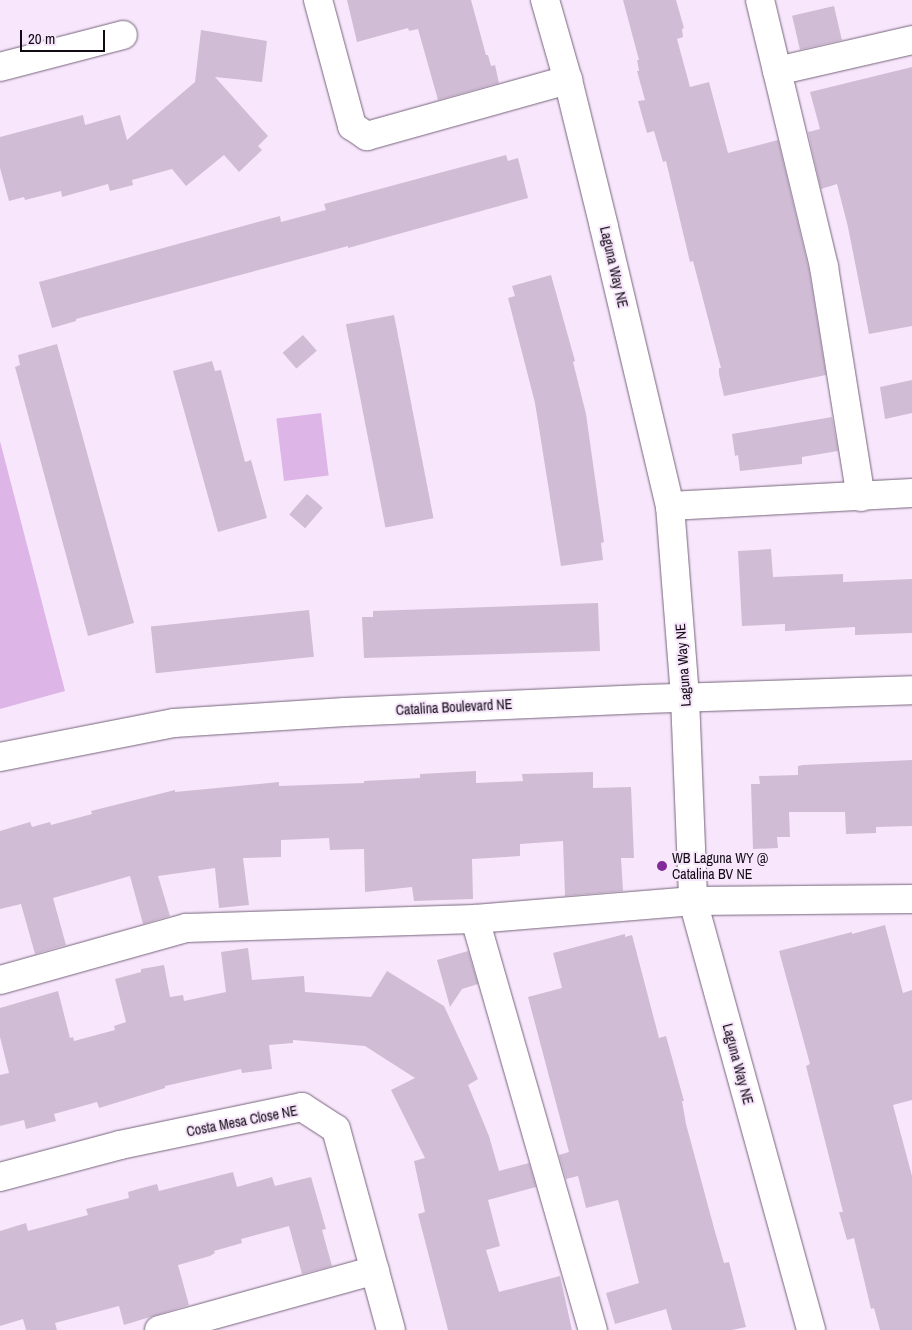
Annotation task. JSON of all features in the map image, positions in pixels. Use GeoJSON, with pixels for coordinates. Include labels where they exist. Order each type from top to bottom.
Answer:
{"type":"FeatureCollection","features":[{"type":"Feature","properties":{"kind":"street"},"geometry":{"type":"LineString","coordinates":[[318,0],[352,126],[367,136],[568,80]]}},
{"type":"Feature","properties":{"kind":"street","name":"Laguna Way NE"},"geometry":{"type":"LineString","coordinates":[[545,0],[568,80],[670,506],[685,698],[692,901],[811,1330]]}},
{"type":"Feature","properties":{"kind":"street"},"geometry":{"type":"LineString","coordinates":[[760,0],[824,267],[860,497]]}},
{"type":"Feature","properties":{"kind":"street"},"geometry":{"type":"LineString","coordinates":[[0,67],[123,36]]}},
{"type":"Feature","properties":{"kind":"street"},"geometry":{"type":"LineString","coordinates":[[777,71],[912,40]]}},
{"type":"Feature","properties":{"kind":"street"},"geometry":{"type":"LineString","coordinates":[[670,506],[912,493]]}},
{"type":"Feature","properties":{"kind":"street","name":"Catalina Boulevard NE"},"geometry":{"type":"LineString","coordinates":[[0,758],[174,723],[345,712],[912,690]]}},
{"type":"Feature","properties":{"kind":"street"},"geometry":{"type":"LineString","coordinates":[[0,980],[186,928],[475,919],[692,901],[910,906]]}},
{"type":"Feature","properties":{"kind":"street"},"geometry":{"type":"LineString","coordinates":[[475,919],[592,1330]]}},
{"type":"Feature","properties":{"kind":"street","name":"Costa Mesa Close NE"},"geometry":{"type":"LineString","coordinates":[[0,1177],[120,1145],[302,1108],[336,1129],[392,1330]]}},
{"type":"Feature","properties":{"kind":"street"},"geometry":{"type":"LineString","coordinates":[[159,1330],[186,1326],[375,1270]]}},
{"type":"Feature","properties":{"kind":"shaded area"},"geometry":{"type":"Polygon","coordinates":[[[321,413],[329,476],[284,481],[276,418],[321,413]]]}},
{"type":"Feature","properties":{"kind":"shaded area"},"geometry":{"type":"Polygon","coordinates":[[[0,441],[65,691],[0,709],[0,441]]]}},
{"type":"Feature","properties":{"kind":"building"},"geometry":{"type":"Polygon","coordinates":[[[347,0],[471,0],[486,55],[488,55],[491,66],[495,65],[499,83],[438,100],[418,29],[409,31],[408,28],[357,42],[347,0]]]}},
{"type":"Feature","properties":{"kind":"building"},"geometry":{"type":"Polygon","coordinates":[[[623,0],[676,0],[684,28],[682,29],[683,37],[677,39],[690,87],[709,82],[728,153],[778,140],[809,270],[826,375],[724,396],[719,374],[719,368],[721,368],[693,261],[690,262],[666,161],[663,162],[654,131],[647,133],[638,101],[645,100],[637,71],[639,71],[637,60],[639,60],[623,0]]]}},
{"type":"Feature","properties":{"kind":"building"},"geometry":{"type":"Polygon","coordinates":[[[834,6],[842,40],[800,50],[792,16],[834,6]]]}},
{"type":"Feature","properties":{"kind":"building"},"geometry":{"type":"Polygon","coordinates":[[[201,30],[267,41],[262,82],[215,77],[268,136],[258,146],[262,150],[239,172],[224,155],[186,186],[172,169],[132,180],[133,185],[110,191],[108,184],[62,197],[61,191],[25,200],[24,197],[9,201],[0,168],[0,137],[83,115],[85,125],[120,115],[127,140],[195,82],[201,30]]]}},
{"type":"Feature","properties":{"kind":"building"},"geometry":{"type":"Polygon","coordinates":[[[912,67],[912,326],[869,334],[848,227],[837,184],[821,189],[808,132],[820,129],[810,92],[912,67]]]}},
{"type":"Feature","properties":{"kind":"building"},"geometry":{"type":"Polygon","coordinates":[[[506,155],[508,161],[518,158],[528,198],[348,248],[348,246],[76,319],[76,321],[52,328],[39,282],[280,216],[281,222],[326,210],[324,204],[506,155]]]}},
{"type":"Feature","properties":{"kind":"building"},"geometry":{"type":"Polygon","coordinates":[[[551,275],[575,361],[573,362],[586,414],[604,542],[601,543],[603,560],[561,566],[535,403],[508,298],[515,296],[512,286],[551,275]]]}},
{"type":"Feature","properties":{"kind":"building"},"geometry":{"type":"Polygon","coordinates":[[[394,315],[433,518],[385,528],[346,324],[394,315]]]}},
{"type":"Feature","properties":{"kind":"building"},"geometry":{"type":"Polygon","coordinates":[[[303,335],[317,351],[296,369],[283,353],[303,335]]]}},
{"type":"Feature","properties":{"kind":"building"},"geometry":{"type":"Polygon","coordinates":[[[57,344],[134,623],[88,636],[15,367],[20,365],[18,355],[57,344]]]}},
{"type":"Feature","properties":{"kind":"building"},"geometry":{"type":"Polygon","coordinates":[[[212,361],[215,371],[221,370],[245,462],[251,460],[267,518],[218,532],[173,371],[212,361]]]}},
{"type":"Feature","properties":{"kind":"building"},"geometry":{"type":"Polygon","coordinates":[[[912,380],[912,413],[885,419],[880,387],[912,380]]]}},
{"type":"Feature","properties":{"kind":"building"},"geometry":{"type":"Polygon","coordinates":[[[832,417],[838,451],[802,457],[802,464],[740,471],[738,455],[735,456],[732,434],[832,417]]]}},
{"type":"Feature","properties":{"kind":"building"},"geometry":{"type":"Polygon","coordinates":[[[307,494],[323,508],[305,528],[289,514],[307,494]]]}},
{"type":"Feature","properties":{"kind":"building"},"geometry":{"type":"Polygon","coordinates":[[[771,549],[773,577],[843,574],[843,582],[912,579],[912,633],[855,635],[855,627],[785,631],[785,624],[742,626],[738,551],[771,549]]]}},
{"type":"Feature","properties":{"kind":"building"},"geometry":{"type":"Polygon","coordinates":[[[598,603],[600,651],[364,658],[362,617],[373,617],[373,611],[598,603]]]}},
{"type":"Feature","properties":{"kind":"building"},"geometry":{"type":"Polygon","coordinates":[[[309,610],[314,657],[156,673],[151,627],[309,610]]]}},
{"type":"Feature","properties":{"kind":"building"},"geometry":{"type":"Polygon","coordinates":[[[912,760],[912,826],[876,827],[876,833],[846,834],[845,812],[789,812],[790,837],[777,837],[778,848],[753,849],[751,784],[760,784],[759,776],[798,775],[798,766],[803,765],[912,760]]]}},
{"type":"Feature","properties":{"kind":"building"},"geometry":{"type":"Polygon","coordinates":[[[476,771],[476,783],[523,781],[522,774],[593,772],[593,788],[631,787],[634,858],[621,858],[623,891],[565,896],[563,841],[520,844],[520,856],[472,859],[473,899],[414,901],[412,887],[365,892],[364,849],[330,850],[329,838],[281,840],[281,857],[243,858],[249,905],[219,908],[215,868],[158,876],[170,916],[143,924],[130,876],[53,898],[66,945],[35,954],[21,904],[0,909],[0,831],[30,822],[32,827],[50,822],[51,825],[92,814],[91,811],[175,790],[175,792],[279,782],[279,786],[364,783],[364,781],[420,778],[420,774],[476,771]]]}},
{"type":"Feature","properties":{"kind":"building"},"geometry":{"type":"Polygon","coordinates":[[[885,925],[903,993],[912,990],[912,1100],[893,1105],[912,1176],[912,1330],[880,1330],[874,1308],[871,1309],[854,1238],[847,1240],[839,1212],[843,1212],[806,1066],[810,1064],[779,951],[885,925]]]}},
{"type":"Feature","properties":{"kind":"building"},"geometry":{"type":"Polygon","coordinates":[[[625,934],[625,937],[632,935],[659,1038],[666,1036],[684,1101],[682,1101],[686,1124],[714,1228],[724,1263],[729,1262],[746,1327],[732,1330],[672,1330],[666,1309],[615,1324],[606,1293],[639,1283],[618,1200],[586,1208],[578,1176],[566,1179],[559,1155],[569,1152],[528,997],[562,988],[553,953],[625,934]]]}},
{"type":"Feature","properties":{"kind":"building"},"geometry":{"type":"Polygon","coordinates":[[[248,948],[252,980],[304,976],[305,992],[371,997],[387,971],[444,1006],[478,1079],[468,1085],[489,1136],[499,1171],[529,1163],[536,1187],[488,1200],[500,1246],[486,1250],[499,1292],[560,1276],[572,1330],[448,1330],[418,1214],[425,1212],[414,1161],[425,1158],[391,1090],[415,1078],[365,1046],[293,1040],[293,1043],[269,1045],[272,1069],[242,1073],[241,1069],[165,1086],[165,1088],[99,1108],[97,1102],[54,1114],[56,1121],[26,1129],[24,1120],[0,1126],[0,1075],[9,1073],[0,1037],[0,1008],[58,991],[70,1038],[73,1037],[74,1041],[115,1030],[114,1026],[126,1022],[115,979],[141,972],[141,969],[164,965],[170,997],[183,995],[184,1001],[226,992],[221,952],[248,948]]]}},
{"type":"Feature","properties":{"kind":"building"},"geometry":{"type":"Polygon","coordinates":[[[468,951],[478,984],[462,989],[450,1007],[437,960],[468,951]]]}},
{"type":"Feature","properties":{"kind":"building"},"geometry":{"type":"Polygon","coordinates":[[[233,1172],[237,1187],[272,1177],[275,1186],[311,1177],[326,1229],[322,1230],[332,1266],[302,1274],[289,1226],[241,1239],[242,1243],[214,1251],[215,1253],[210,1256],[178,1265],[189,1305],[124,1325],[119,1306],[55,1323],[57,1330],[26,1330],[23,1319],[0,1326],[0,1231],[26,1223],[28,1231],[88,1215],[86,1209],[129,1198],[128,1192],[157,1184],[159,1191],[233,1172]]]}},
{"type":"Feature","properties":{"kind":"place","name":"WB Laguna WY @ Catalina BV NE"},"geometry":{"type":"Point","coordinates":[662,866]}}]}
